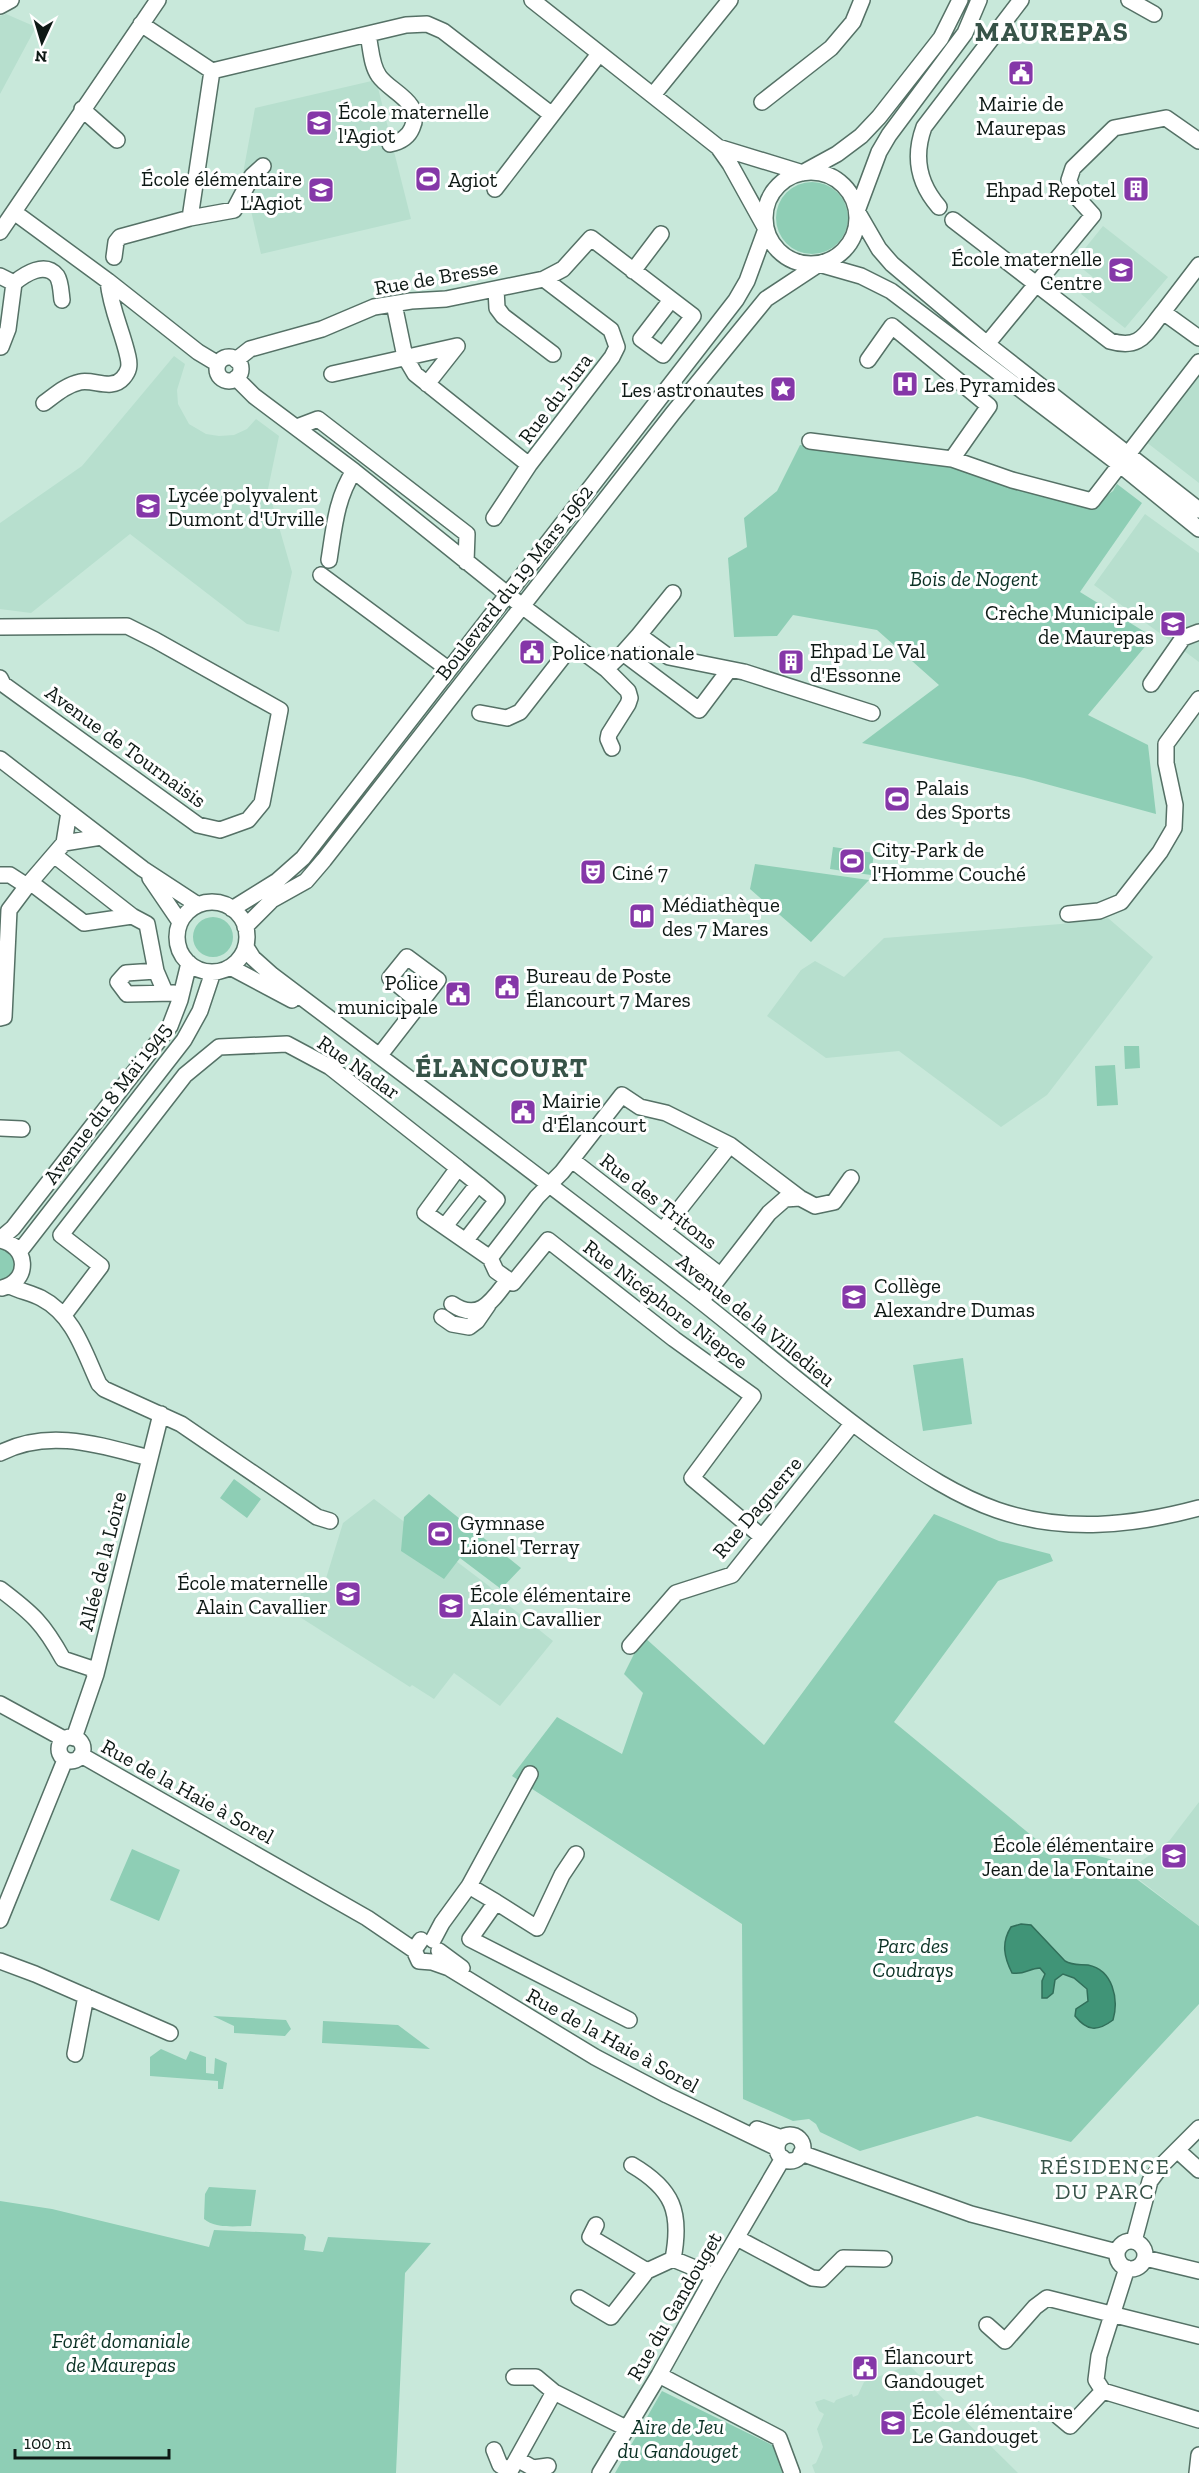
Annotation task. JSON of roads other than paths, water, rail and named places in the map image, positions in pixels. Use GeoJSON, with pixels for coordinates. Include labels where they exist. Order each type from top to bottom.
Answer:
{"type":"FeatureCollection","features":[{"type":"Feature","properties":{"kind":"street"},"geometry":{"type":"LineString","coordinates":[[0,6],[11,0]]}},
{"type":"Feature","properties":{"kind":"street"},"geometry":{"type":"LineString","coordinates":[[0,232],[158,0]]}},
{"type":"Feature","properties":{"kind":"street"},"geometry":{"type":"LineString","coordinates":[[532,0],[718,147],[730,164],[775,247],[790,260],[803,264],[819,264],[861,276],[891,291],[1123,459],[1199,510]]}},
{"type":"Feature","properties":{"kind":"street"},"geometry":{"type":"LineString","coordinates":[[653,95],[730,0]]}},
{"type":"Feature","properties":{"kind":"street"},"geometry":{"type":"LineString","coordinates":[[762,102],[831,48],[853,22],[862,0]]}},
{"type":"Feature","properties":{"kind":"street"},"geometry":{"type":"LineString","coordinates":[[766,229],[765,210],[778,186],[789,177],[803,173],[837,154],[861,136],[940,38],[960,0]]}},
{"type":"Feature","properties":{"kind":"street"},"geometry":{"type":"LineString","coordinates":[[819,264],[835,259],[845,251],[852,240],[857,228],[857,211],[879,152],[889,135],[965,33],[980,0]]}},
{"type":"Feature","properties":{"kind":"street"},"geometry":{"type":"LineString","coordinates":[[939,207],[922,182],[918,168],[919,142],[924,127],[1021,0]]}},
{"type":"Feature","properties":{"kind":"street"},"geometry":{"type":"LineString","coordinates":[[1130,0],[1154,14]]}},
{"type":"Feature","properties":{"kind":"street"},"geometry":{"type":"LineString","coordinates":[[141,24],[212,71],[417,23],[443,31],[552,115]]}},
{"type":"Feature","properties":{"kind":"street"},"geometry":{"type":"LineString","coordinates":[[368,35],[375,68],[380,78],[407,100],[414,115],[414,123],[407,137],[390,144]]}},
{"type":"Feature","properties":{"kind":"street"},"geometry":{"type":"LineString","coordinates":[[495,189],[599,54]]}},
{"type":"Feature","properties":{"kind":"street"},"geometry":{"type":"LineString","coordinates":[[190,218],[212,71]]}},
{"type":"Feature","properties":{"kind":"street"},"geometry":{"type":"LineString","coordinates":[[82,110],[117,140]]}},
{"type":"Feature","properties":{"kind":"street"},"geometry":{"type":"LineString","coordinates":[[987,344],[1093,215],[1073,193],[1069,180],[1073,168],[1114,128],[1166,118],[1199,141]]}},
{"type":"Feature","properties":{"kind":"street"},"geometry":{"type":"LineString","coordinates":[[718,147],[803,173],[820,173],[833,177],[845,186],[853,197],[857,211],[879,249],[892,264],[1123,459],[1199,530]]}},
{"type":"Feature","properties":{"kind":"street"},"geometry":{"type":"LineString","coordinates":[[114,257],[116,242],[120,237],[190,218],[234,210],[252,176],[263,166]]}},
{"type":"Feature","properties":{"kind":"street"},"geometry":{"type":"LineString","coordinates":[[14,212],[108,281],[198,352],[218,364]]}},
{"type":"Feature","properties":{"kind":"street"},"geometry":{"type":"LineString","coordinates":[[953,220],[1110,341],[1124,345],[1137,342],[1199,265]]}},
{"type":"Feature","properties":{"kind":"street","name":"Boulevard du 19 Mars 1962"},"geometry":{"type":"LineString","coordinates":[[232,909],[277,882],[303,858],[736,300],[747,281],[766,229]]}},
{"type":"Feature","properties":{"kind":"street"},"geometry":{"type":"LineString","coordinates":[[633,271],[661,234]]}},
{"type":"Feature","properties":{"kind":"street"},"geometry":{"type":"LineString","coordinates":[[544,279],[563,269],[591,238],[671,300]]}},
{"type":"Feature","properties":{"kind":"street","name":"Boulevard du 19 Mars 1962"},"geometry":{"type":"LineString","coordinates":[[245,927],[272,900],[306,881],[766,299],[819,264]]}},
{"type":"Feature","properties":{"kind":"street"},"geometry":{"type":"LineString","coordinates":[[1,347],[8,329],[14,283],[23,275],[37,269],[50,271],[58,277],[62,300]]}},
{"type":"Feature","properties":{"kind":"street"},"geometry":{"type":"LineString","coordinates":[[0,276],[14,283]]}},
{"type":"Feature","properties":{"kind":"street","name":"Rue de Bresse"},"geometry":{"type":"LineString","coordinates":[[236,360],[250,349],[321,329],[375,307],[411,301],[446,299],[544,279]]}},
{"type":"Feature","properties":{"kind":"street","name":"Rue du Jura"},"geometry":{"type":"LineString","coordinates":[[394,304],[405,357],[415,374],[529,465],[612,357],[616,347],[611,330],[544,279]]}},
{"type":"Feature","properties":{"kind":"street"},"geometry":{"type":"LineString","coordinates":[[44,403],[63,388],[78,382],[91,381],[110,385],[120,382],[129,372],[129,359],[111,305],[108,281]]}},
{"type":"Feature","properties":{"kind":"street"},"geometry":{"type":"LineString","coordinates":[[496,289],[497,308],[503,316],[553,354]]}},
{"type":"Feature","properties":{"kind":"street"},"geometry":{"type":"LineString","coordinates":[[1163,312],[1199,338]]}},
{"type":"Feature","properties":{"kind":"street"},"geometry":{"type":"LineString","coordinates":[[868,360],[892,326],[989,406],[952,459]]}},
{"type":"Feature","properties":{"kind":"street"},"geometry":{"type":"LineString","coordinates":[[332,374],[457,346],[427,384]]}},
{"type":"Feature","properties":{"kind":"street"},"geometry":{"type":"LineString","coordinates":[[226,357],[236,360],[240,369],[236,378],[229,380],[221,378],[218,372],[218,364],[226,357]]}},
{"type":"Feature","properties":{"kind":"street"},"geometry":{"type":"LineString","coordinates":[[810,441],[952,459],[1012,480],[1092,501],[1199,362]]}},
{"type":"Feature","properties":{"kind":"street"},"geometry":{"type":"LineString","coordinates":[[236,378],[254,396],[354,471],[466,562],[606,669],[628,691],[630,698],[609,734],[608,739],[612,748]]}},
{"type":"Feature","properties":{"kind":"street"},"geometry":{"type":"LineString","coordinates":[[297,428],[318,419],[467,534],[466,562]]}},
{"type":"Feature","properties":{"kind":"street"},"geometry":{"type":"LineString","coordinates":[[494,519],[529,465]]}},
{"type":"Feature","properties":{"kind":"street"},"geometry":{"type":"LineString","coordinates":[[329,560],[339,503],[346,483],[354,471]]}},
{"type":"Feature","properties":{"kind":"street"},"geometry":{"type":"LineString","coordinates":[[321,574],[448,669]]}},
{"type":"Feature","properties":{"kind":"street"},"geometry":{"type":"LineString","coordinates":[[606,669],[639,635],[673,593]]}},
{"type":"Feature","properties":{"kind":"street","name":"Avenue de Tournaisis"},"geometry":{"type":"LineString","coordinates":[[0,627],[127,626],[280,710],[262,803],[248,820],[220,830],[198,825],[3,684],[0,678]]}},
{"type":"Feature","properties":{"kind":"street"},"geometry":{"type":"LineString","coordinates":[[1151,684],[1183,638],[1199,632]]}},
{"type":"Feature","properties":{"kind":"street"},"geometry":{"type":"LineString","coordinates":[[639,635],[669,657],[729,670],[872,713]]}},
{"type":"Feature","properties":{"kind":"street"},"geometry":{"type":"LineString","coordinates":[[480,713],[507,718],[520,712],[573,644]]}},
{"type":"Feature","properties":{"kind":"street"},"geometry":{"type":"LineString","coordinates":[[623,653],[699,710],[729,670]]}},
{"type":"Feature","properties":{"kind":"street"},"geometry":{"type":"LineString","coordinates":[[1068,914],[1099,911],[1121,902],[1170,836],[1174,828],[1175,805],[1166,763],[1166,744],[1199,699]]}},
{"type":"Feature","properties":{"kind":"street"},"geometry":{"type":"LineString","coordinates":[[0,759],[143,869],[198,905]]}},
{"type":"Feature","properties":{"kind":"street"},"geometry":{"type":"LineString","coordinates":[[0,1018],[4,1017],[9,910],[64,843],[69,812]]}},
{"type":"Feature","properties":{"kind":"street"},"geometry":{"type":"LineString","coordinates":[[64,843],[101,837]]}},
{"type":"Feature","properties":{"kind":"street"},"geometry":{"type":"LineString","coordinates":[[54,855],[132,916],[147,924],[156,971],[165,992]]}},
{"type":"Feature","properties":{"kind":"street"},"geometry":{"type":"LineString","coordinates":[[143,869],[180,922]]}},
{"type":"Feature","properties":{"kind":"street"},"geometry":{"type":"LineString","coordinates":[[0,875],[10,875],[29,884],[84,923],[132,916]]}},
{"type":"Feature","properties":{"kind":"street"},"geometry":{"type":"LineString","coordinates":[[216,903],[232,909],[238,914],[245,927],[246,947],[230,968],[213,972],[196,968],[189,963],[179,949],[177,931],[180,922],[191,909],[198,905],[216,903]]}},
{"type":"Feature","properties":{"kind":"street","name":"Avenue de la Villedieu"},"geometry":{"type":"LineString","coordinates":[[246,947],[253,958],[272,975],[701,1301],[852,1424],[935,1480],[998,1510],[1043,1521],[1083,1526],[1159,1519],[1199,1508]]}},
{"type":"Feature","properties":{"kind":"street","name":"Avenue du 8 Mai 1945"},"geometry":{"type":"LineString","coordinates":[[189,963],[182,993],[170,1026],[13,1228],[0,1239],[14,1245],[20,1251],[184,1040],[200,1011],[213,972]]}},
{"type":"Feature","properties":{"kind":"street","name":"Avenue de la Villedieu"},"geometry":{"type":"LineString","coordinates":[[230,968],[334,1023]]}},
{"type":"Feature","properties":{"kind":"street"},"geometry":{"type":"LineString","coordinates":[[156,971],[126,973],[118,982],[127,993],[182,993]]}},
{"type":"Feature","properties":{"kind":"street"},"geometry":{"type":"LineString","coordinates":[[380,1056],[420,1003]]}},
{"type":"Feature","properties":{"kind":"street","name":"Rue Nadar"},"geometry":{"type":"LineString","coordinates":[[64,1315],[101,1266],[61,1235],[185,1075],[219,1047],[287,1044],[330,1067],[497,1200],[466,1240]]}},
{"type":"Feature","properties":{"kind":"street"},"geometry":{"type":"LineString","coordinates":[[117,1125],[137,1136],[168,1095],[141,1095]]}},
{"type":"Feature","properties":{"kind":"street"},"geometry":{"type":"LineString","coordinates":[[490,1258],[537,1197],[572,1160],[622,1095],[639,1107],[666,1113],[730,1145],[814,1206],[834,1202],[851,1178]]}},
{"type":"Feature","properties":{"kind":"street"},"geometry":{"type":"LineString","coordinates":[[0,1128],[22,1129]]}},
{"type":"Feature","properties":{"kind":"street"},"geometry":{"type":"LineString","coordinates":[[663,1230],[730,1145]]}},
{"type":"Feature","properties":{"kind":"street","name":"Rue des Tritons"},"geometry":{"type":"LineString","coordinates":[[572,1160],[720,1275]]}},
{"type":"Feature","properties":{"kind":"street"},"geometry":{"type":"LineString","coordinates":[[442,1317],[452,1324],[469,1327],[477,1321],[508,1280],[496,1271],[490,1258],[425,1213],[458,1168]]}},
{"type":"Feature","properties":{"kind":"street"},"geometry":{"type":"LineString","coordinates":[[445,1226],[478,1185]]}},
{"type":"Feature","properties":{"kind":"street"},"geometry":{"type":"LineString","coordinates":[[701,1301],[769,1213],[785,1199],[800,1198]]}},
{"type":"Feature","properties":{"kind":"street","name":"Rue Nicéphore Niepce"},"geometry":{"type":"LineString","coordinates":[[508,1280],[513,1283],[548,1239],[674,1339],[753,1396],[692,1478],[761,1536]]}},
{"type":"Feature","properties":{"kind":"street"},"geometry":{"type":"LineString","coordinates":[[20,1251],[23,1268],[41,1298]]}},
{"type":"Feature","properties":{"kind":"street"},"geometry":{"type":"LineString","coordinates":[[3,1288],[16,1282],[23,1268]]}},
{"type":"Feature","properties":{"kind":"street"},"geometry":{"type":"LineString","coordinates":[[3,1288],[41,1298],[64,1315],[77,1335],[104,1389],[182,1424],[316,1517],[330,1521]]}},
{"type":"Feature","properties":{"kind":"street"},"geometry":{"type":"LineString","coordinates":[[452,1304],[459,1309],[471,1311],[488,1305]]}},
{"type":"Feature","properties":{"kind":"street","name":"Allée de la Loire"},"geometry":{"type":"LineString","coordinates":[[0,1920],[96,1674],[161,1414]]}},
{"type":"Feature","properties":{"kind":"street","name":"Rue Daguerre"},"geometry":{"type":"LineString","coordinates":[[630,1646],[676,1593],[732,1575],[852,1424]]}},
{"type":"Feature","properties":{"kind":"street"},"geometry":{"type":"LineString","coordinates":[[0,1454],[16,1446],[45,1440],[84,1441],[149,1458]]}},
{"type":"Feature","properties":{"kind":"street","name":"Allée de la Loire"},"geometry":{"type":"LineString","coordinates":[[0,1589],[31,1612],[47,1632],[63,1659],[90,1668],[96,1674]]}},
{"type":"Feature","properties":{"kind":"street"},"geometry":{"type":"LineString","coordinates":[[0,1704],[66,1746]]}},
{"type":"Feature","properties":{"kind":"street"},"geometry":{"type":"LineString","coordinates":[[0,1713],[66,1746]]}},
{"type":"Feature","properties":{"kind":"street","name":"Rue de la Haie à Sorel"},"geometry":{"type":"LineString","coordinates":[[66,1746],[81,1744],[81,1755],[367,1918],[428,1949],[624,2063],[732,2118],[781,2148],[791,2135],[797,2137],[801,2141],[801,2153]]}},
{"type":"Feature","properties":{"kind":"street"},"geometry":{"type":"LineString","coordinates":[[428,1949],[442,1923],[469,1886],[530,1774]]}},
{"type":"Feature","properties":{"kind":"street"},"geometry":{"type":"LineString","coordinates":[[469,1886],[537,1928],[562,1875],[576,1854]]}},
{"type":"Feature","properties":{"kind":"street"},"geometry":{"type":"LineString","coordinates":[[496,1902],[470,1939],[630,2020]]}},
{"type":"Feature","properties":{"kind":"street"},"geometry":{"type":"LineString","coordinates":[[0,1961],[170,2033]]}},
{"type":"Feature","properties":{"kind":"street"},"geometry":{"type":"LineString","coordinates":[[75,2054],[86,1996]]}},
{"type":"Feature","properties":{"kind":"street"},"geometry":{"type":"LineString","coordinates":[[1134,2241],[1150,2181],[1199,2128]]}},
{"type":"Feature","properties":{"kind":"street"},"geometry":{"type":"LineString","coordinates":[[781,2148],[792,2160],[801,2153],[971,2214],[1117,2252]]}},
{"type":"Feature","properties":{"kind":"street","name":"Rue du Gandouget"},"geometry":{"type":"LineString","coordinates":[[600,2473],[737,2238],[781,2148]]}},
{"type":"Feature","properties":{"kind":"street"},"geometry":{"type":"LineString","coordinates":[[1177,2150],[1199,2170]]}},
{"type":"Feature","properties":{"kind":"street"},"geometry":{"type":"LineString","coordinates":[[632,2165],[657,2182],[670,2198],[677,2230],[673,2259]]}},
{"type":"Feature","properties":{"kind":"street"},"geometry":{"type":"LineString","coordinates":[[596,2226],[590,2237],[647,2271]]}},
{"type":"Feature","properties":{"kind":"street"},"geometry":{"type":"LineString","coordinates":[[737,2238],[812,2278],[822,2279],[843,2258],[884,2259]]}},
{"type":"Feature","properties":{"kind":"street"},"geometry":{"type":"LineString","coordinates":[[1134,2241],[1144,2249],[1144,2258],[1138,2267],[1127,2268],[1118,2260],[1117,2252],[1125,2242],[1134,2241]]}},
{"type":"Feature","properties":{"kind":"street"},"geometry":{"type":"LineString","coordinates":[[1144,2258],[1199,2271]]}},
{"type":"Feature","properties":{"kind":"street"},"geometry":{"type":"LineString","coordinates":[[579,2298],[611,2317],[647,2271],[673,2259],[714,2276]]}},
{"type":"Feature","properties":{"kind":"street"},"geometry":{"type":"LineString","coordinates":[[1127,2268],[1099,2355],[1096,2380],[1103,2391],[1199,2420]]}},
{"type":"Feature","properties":{"kind":"street"},"geometry":{"type":"LineString","coordinates":[[987,2325],[1005,2341],[1035,2307],[1047,2298],[1199,2336]]}},
{"type":"Feature","properties":{"kind":"street"},"geometry":{"type":"LineString","coordinates":[[659,2375],[778,2438],[792,2473]]}},
{"type":"Feature","properties":{"kind":"street"},"geometry":{"type":"LineString","coordinates":[[514,2377],[536,2377],[554,2392],[626,2428]]}},
{"type":"Feature","properties":{"kind":"street"},"geometry":{"type":"LineString","coordinates":[[1058,2416],[1070,2426],[1103,2391]]}},
{"type":"Feature","properties":{"kind":"street"},"geometry":{"type":"LineString","coordinates":[[512,2468],[554,2392]]}},
{"type":"Feature","properties":{"kind":"street"},"geometry":{"type":"LineString","coordinates":[[494,2450],[500,2465],[512,2468],[548,2466]]}},
{"type":"Feature","properties":{"kind":"street"},"geometry":{"type":"LineString","coordinates":[[1197,2473],[1199,2455]]}},
{"type":"Feature","properties":{"kind":"place","name":"Mairie de Maurepas"},"geometry":{"type":"Point","coordinates":[1021,73]}},
{"type":"Feature","properties":{"kind":"place","name":"École maternelle l'Agiot"},"geometry":{"type":"Point","coordinates":[319,123]}},
{"type":"Feature","properties":{"kind":"place","name":"Agiot"},"geometry":{"type":"Point","coordinates":[428,179]}},
{"type":"Feature","properties":{"kind":"place","name":"Ehpad Repotel"},"geometry":{"type":"Point","coordinates":[1136,189]}},
{"type":"Feature","properties":{"kind":"place","name":"École élémentaire L'Agiot"},"geometry":{"type":"Point","coordinates":[321,190]}},
{"type":"Feature","properties":{"kind":"place","name":"École maternelle Centre"},"geometry":{"type":"Point","coordinates":[1121,270]}},
{"type":"Feature","properties":{"kind":"place","name":"Les Pyramides"},"geometry":{"type":"Point","coordinates":[905,384]}},
{"type":"Feature","properties":{"kind":"place","name":"Les astronautes"},"geometry":{"type":"Point","coordinates":[783,389]}},
{"type":"Feature","properties":{"kind":"place","name":"Lycée polyvalent Dumont d'Urville"},"geometry":{"type":"Point","coordinates":[148,506]}},
{"type":"Feature","properties":{"kind":"place","name":"Crèche Municipale de Maurepas"},"geometry":{"type":"Point","coordinates":[1173,624]}},
{"type":"Feature","properties":{"kind":"place","name":"Police nationale"},"geometry":{"type":"Point","coordinates":[532,652]}},
{"type":"Feature","properties":{"kind":"place","name":"Ehpad Le Val d'Essonne"},"geometry":{"type":"Point","coordinates":[791,662]}},
{"type":"Feature","properties":{"kind":"place","name":"Palais des Sports"},"geometry":{"type":"Point","coordinates":[897,799]}},
{"type":"Feature","properties":{"kind":"place","name":"City-Park de l'Homme Couché"},"geometry":{"type":"Point","coordinates":[852,861]}},
{"type":"Feature","properties":{"kind":"place","name":"Ciné 7"},"geometry":{"type":"Point","coordinates":[593,872]}},
{"type":"Feature","properties":{"kind":"place","name":"Médiathèque des 7 Mares"},"geometry":{"type":"Point","coordinates":[642,916]}},
{"type":"Feature","properties":{"kind":"place","name":"Bureau de Poste Élancourt 7 Mares"},"geometry":{"type":"Point","coordinates":[507,987]}},
{"type":"Feature","properties":{"kind":"place","name":"Police municipale"},"geometry":{"type":"Point","coordinates":[458,994]}},
{"type":"Feature","properties":{"kind":"place","name":"Mairie d'Élancourt"},"geometry":{"type":"Point","coordinates":[523,1112]}},
{"type":"Feature","properties":{"kind":"place","name":"Collège Alexandre Dumas"},"geometry":{"type":"Point","coordinates":[854,1297]}},
{"type":"Feature","properties":{"kind":"place","name":"Gymnase Lionel Terray"},"geometry":{"type":"Point","coordinates":[440,1534]}},
{"type":"Feature","properties":{"kind":"place","name":"École maternelle Alain Cavallier"},"geometry":{"type":"Point","coordinates":[348,1594]}},
{"type":"Feature","properties":{"kind":"place","name":"École élémentaire Alain Cavallier"},"geometry":{"type":"Point","coordinates":[451,1606]}},
{"type":"Feature","properties":{"kind":"place","name":"École élémentaire Jean de la Fontaine"},"geometry":{"type":"Point","coordinates":[1174,1856]}},
{"type":"Feature","properties":{"kind":"place","name":"Élancourt Gandouget"},"geometry":{"type":"Point","coordinates":[865,2368]}},
{"type":"Feature","properties":{"kind":"place","name":"École élémentaire Le Gandouget"},"geometry":{"type":"Point","coordinates":[893,2423]}},
{"type":"Feature","properties":{"kind":"district","name":"MAUREPAS"},"geometry":{"type":"Point","coordinates":[1052,32]}},
{"type":"Feature","properties":{"kind":"district","name":"ÉLANCOURT"},"geometry":{"type":"Point","coordinates":[502,1068]}},
{"type":"Feature","properties":{"kind":"district","name":"RÉSIDENCE DU PARC"},"geometry":{"type":"Point","coordinates":[1105,2178]}},
{"type":"Feature","properties":{"kind":"park label","name":"Bois de Nogent"},"geometry":{"type":"Point","coordinates":[974,578]}},
{"type":"Feature","properties":{"kind":"park label","name":"Parc des Coudrays"},"geometry":{"type":"Point","coordinates":[913,1957]}},
{"type":"Feature","properties":{"kind":"park label","name":"Forêt domaniale de Maurepas"},"geometry":{"type":"Point","coordinates":[121,2352]}},
{"type":"Feature","properties":{"kind":"park label","name":"Aire de Jeu du Gandouget"},"geometry":{"type":"Point","coordinates":[678,2438]}}]}
